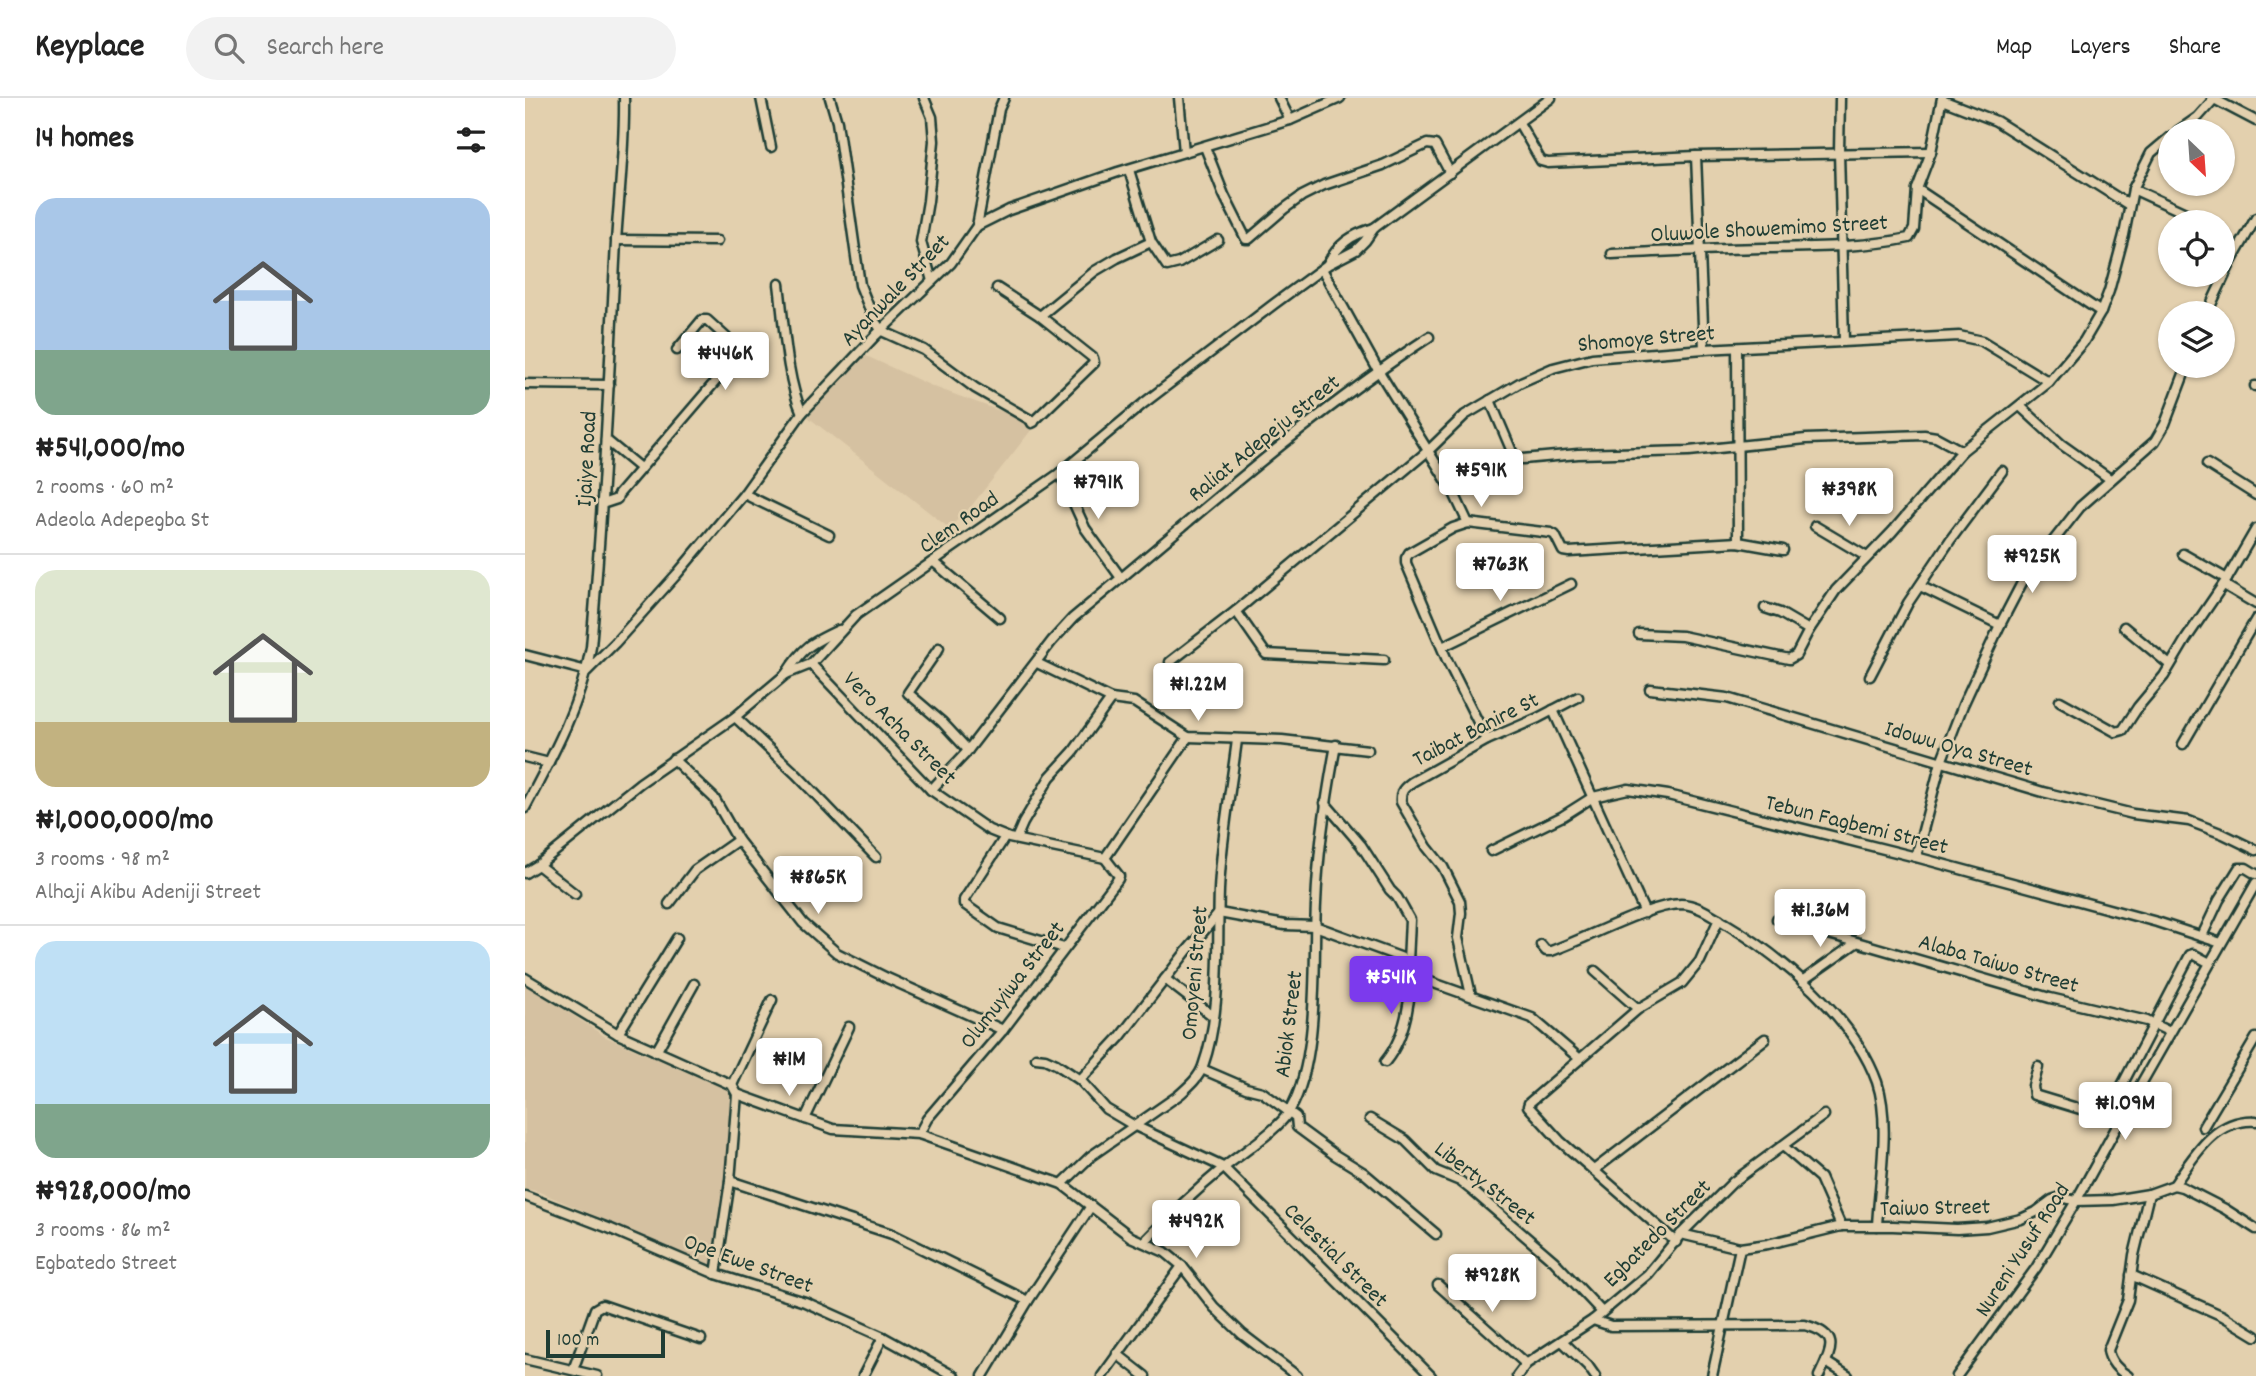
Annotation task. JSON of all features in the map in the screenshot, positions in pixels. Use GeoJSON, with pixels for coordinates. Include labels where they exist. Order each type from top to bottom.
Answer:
{"type":"FeatureCollection","features":[{"type":"Feature","properties":{"kind":"street","name":"Ijaiye Road"},"geometry":{"type":"LineString","coordinates":[[525,808],[549,763],[587,671],[591,647],[625,131],[624,98]]}},
{"type":"Feature","properties":{"kind":"street"},"geometry":{"type":"LineString","coordinates":[[761,98],[771,147]]}},
{"type":"Feature","properties":{"kind":"street"},"geometry":{"type":"LineString","coordinates":[[830,98],[837,122],[860,285],[874,320],[882,331],[924,350],[975,388],[1033,423],[1094,363],[1093,358],[1040,316],[997,288]]}},
{"type":"Feature","properties":{"kind":"street"},"geometry":{"type":"LineString","coordinates":[[924,98],[932,117],[934,141],[921,242],[932,281]]}},
{"type":"Feature","properties":{"kind":"street"},"geometry":{"type":"LineString","coordinates":[[978,226],[999,109],[1004,98]]}},
{"type":"Feature","properties":{"kind":"street"},"geometry":{"type":"LineString","coordinates":[[1179,98],[1185,152]]}},
{"type":"Feature","properties":{"kind":"street"},"geometry":{"type":"LineString","coordinates":[[1279,98],[1290,120]]}},
{"type":"Feature","properties":{"kind":"street","name":"Ayanwale Street"},"geometry":{"type":"LineString","coordinates":[[587,671],[677,574],[744,494],[802,413],[876,335],[956,257],[978,226],[1009,210],[1290,120],[1340,98]]}},
{"type":"Feature","properties":{"kind":"street","name":"Clem Road"},"geometry":{"type":"LineString","coordinates":[[525,873],[673,759],[735,717],[786,674],[811,664],[856,615],[1060,473],[1144,403],[1324,267],[1356,250],[1374,228],[1551,98]]}},
{"type":"Feature","properties":{"kind":"street"},"geometry":{"type":"LineString","coordinates":[[1840,98],[1844,341]]}},
{"type":"Feature","properties":{"kind":"street"},"geometry":{"type":"LineString","coordinates":[[2195,119],[2213,98],[2256,121]]}},
{"type":"Feature","properties":{"kind":"street"},"geometry":{"type":"LineString","coordinates":[[1942,99],[1996,121],[2129,205]]}},
{"type":"Feature","properties":{"kind":"street","name":"Oluwole Showemimo Street"},"geometry":{"type":"LineString","coordinates":[[1612,254],[1841,246],[1909,238],[1914,229],[1917,189],[1931,152],[1942,99]]}},
{"type":"Feature","properties":{"kind":"street"},"geometry":{"type":"LineString","coordinates":[[1519,122],[1544,163],[1696,156],[1931,152]]}},
{"type":"Feature","properties":{"kind":"street"},"geometry":{"type":"LineString","coordinates":[[1205,147],[1246,239],[1302,196],[1324,185],[1383,165],[1427,144],[1435,145],[1450,173]]}},
{"type":"Feature","properties":{"kind":"street"},"geometry":{"type":"LineString","coordinates":[[1639,634],[1682,636],[1789,659],[1795,655],[1836,590],[1892,532],[1962,450],[2049,382],[2084,341],[2101,312],[2109,291],[2133,189],[2151,153],[2158,147]]}},
{"type":"Feature","properties":{"kind":"street"},"geometry":{"type":"LineString","coordinates":[[1696,156],[1704,349]]}},
{"type":"Feature","properties":{"kind":"street"},"geometry":{"type":"LineString","coordinates":[[1129,170],[1151,242],[1167,266],[1179,263],[1218,240]]}},
{"type":"Feature","properties":{"kind":"street"},"geometry":{"type":"LineString","coordinates":[[1917,189],[2101,312]]}},
{"type":"Feature","properties":{"kind":"street"},"geometry":{"type":"LineString","coordinates":[[2133,189],[2179,210]]}},
{"type":"Feature","properties":{"kind":"street"},"geometry":{"type":"LineString","coordinates":[[2213,301],[2256,218]]}},
{"type":"Feature","properties":{"kind":"street"},"geometry":{"type":"LineString","coordinates":[[1374,228],[1345,241],[1335,250],[1324,267],[1378,370],[1429,450],[1468,523]]}},
{"type":"Feature","properties":{"kind":"street"},"geometry":{"type":"LineString","coordinates":[[616,240],[717,241]]}},
{"type":"Feature","properties":{"kind":"street"},"geometry":{"type":"LineString","coordinates":[[1040,316],[1094,271],[1151,242]]}},
{"type":"Feature","properties":{"kind":"street"},"geometry":{"type":"LineString","coordinates":[[779,284],[791,372],[802,413]]}},
{"type":"Feature","properties":{"kind":"street"},"geometry":{"type":"LineString","coordinates":[[602,504],[617,499],[740,350],[707,320],[702,320],[677,350]]}},
{"type":"Feature","properties":{"kind":"street","name":"Shomoye Street"},"geometry":{"type":"LineString","coordinates":[[1170,662],[1236,611],[1429,450],[1465,415],[1542,372],[1576,361],[1704,349],[1959,336],[1982,341],[2049,382]]}},
{"type":"Feature","properties":{"kind":"street","name":"Raliat Adepeju Street"},"geometry":{"type":"LineString","coordinates":[[931,790],[968,750],[1052,641],[1073,618],[1317,415],[1429,337]]}},
{"type":"Feature","properties":{"kind":"street"},"geometry":{"type":"LineString","coordinates":[[1737,348],[1738,542]]}},
{"type":"Feature","properties":{"kind":"street"},"geometry":{"type":"LineString","coordinates":[[1916,857],[1941,762],[1963,705],[2000,625],[2030,570],[2080,507],[2155,440],[2165,424],[2182,378]]}},
{"type":"Feature","properties":{"kind":"street"},"geometry":{"type":"LineString","coordinates":[[525,384],[609,385]]}},
{"type":"Feature","properties":{"kind":"street"},"geometry":{"type":"LineString","coordinates":[[1490,400],[1517,458],[1689,452],[1806,439],[1924,435],[1936,437],[1962,450]]}},
{"type":"Feature","properties":{"kind":"street"},"geometry":{"type":"LineString","coordinates":[[2020,406],[2061,444],[2110,479]]}},
{"type":"Feature","properties":{"kind":"street"},"geometry":{"type":"LineString","coordinates":[[606,440],[640,468]]}},
{"type":"Feature","properties":{"kind":"street"},"geometry":{"type":"LineString","coordinates":[[2207,464],[2256,495]]}},
{"type":"Feature","properties":{"kind":"street"},"geometry":{"type":"LineString","coordinates":[[1870,676],[1908,603],[2002,471]]}},
{"type":"Feature","properties":{"kind":"street"},"geometry":{"type":"LineString","coordinates":[[1060,473],[1085,528],[1121,578]]}},
{"type":"Feature","properties":{"kind":"street"},"geometry":{"type":"LineString","coordinates":[[744,494],[829,535]]}},
{"type":"Feature","properties":{"kind":"street"},"geometry":{"type":"LineString","coordinates":[[1487,740],[1406,564],[1409,553],[1426,542],[1468,523],[1551,533],[1555,535],[1560,548],[1569,552],[1738,542],[1783,550]]}},
{"type":"Feature","properties":{"kind":"street"},"geometry":{"type":"LineString","coordinates":[[1815,526],[1867,557]]}},
{"type":"Feature","properties":{"kind":"street"},"geometry":{"type":"LineString","coordinates":[[2060,701],[2116,732],[2123,730],[2164,676],[2256,529]]}},
{"type":"Feature","properties":{"kind":"street"},"geometry":{"type":"LineString","coordinates":[[2183,554],[2256,604]]}},
{"type":"Feature","properties":{"kind":"street"},"geometry":{"type":"LineString","coordinates":[[934,562],[1000,618]]}},
{"type":"Feature","properties":{"kind":"street"},"geometry":{"type":"LineString","coordinates":[[1442,647],[1570,584]]}},
{"type":"Feature","properties":{"kind":"street"},"geometry":{"type":"LineString","coordinates":[[1920,586],[2000,625]]}},
{"type":"Feature","properties":{"kind":"street"},"geometry":{"type":"LineString","coordinates":[[1765,608],[1780,613],[1809,630]]}},
{"type":"Feature","properties":{"kind":"street"},"geometry":{"type":"LineString","coordinates":[[1236,611],[1266,654],[1384,660]]}},
{"type":"Feature","properties":{"kind":"street"},"geometry":{"type":"LineString","coordinates":[[2183,744],[2256,619]]}},
{"type":"Feature","properties":{"kind":"street"},"geometry":{"type":"LineString","coordinates":[[2123,627],[2170,665]]}},
{"type":"Feature","properties":{"kind":"street"},"geometry":{"type":"LineString","coordinates":[[786,674],[807,646],[845,628]]}},
{"type":"Feature","properties":{"kind":"street"},"geometry":{"type":"LineString","coordinates":[[939,649],[908,693],[942,722],[968,750]]}},
{"type":"Feature","properties":{"kind":"street"},"geometry":{"type":"LineString","coordinates":[[525,655],[587,671]]}},
{"type":"Feature","properties":{"kind":"street"},"geometry":{"type":"LineString","coordinates":[[1037,663],[1111,699],[1134,702],[1188,737],[1282,740],[1368,750]]}},
{"type":"Feature","properties":{"kind":"street","name":"Vero Acha Street"},"geometry":{"type":"LineString","coordinates":[[811,664],[931,790],[989,830],[1005,837],[1105,858]]}},
{"type":"Feature","properties":{"kind":"street","name":"Idowu Oya Street"},"geometry":{"type":"LineString","coordinates":[[1650,689],[1727,698],[2043,792],[2133,814],[2189,821],[2255,847]]}},
{"type":"Feature","properties":{"kind":"street","name":"Taibat Banire St"},"geometry":{"type":"LineString","coordinates":[[1471,995],[1458,938],[1460,901],[1443,867],[1427,847],[1401,802],[1403,789],[1487,740],[1578,697]]}},
{"type":"Feature","properties":{"kind":"street"},"geometry":{"type":"LineString","coordinates":[[1016,839],[1050,777],[1073,752],[1111,699]]}},
{"type":"Feature","properties":{"kind":"street"},"geometry":{"type":"LineString","coordinates":[[1553,710],[1645,913]]}},
{"type":"Feature","properties":{"kind":"street"},"geometry":{"type":"LineString","coordinates":[[735,717],[796,774],[876,857]]}},
{"type":"Feature","properties":{"kind":"street"},"geometry":{"type":"LineString","coordinates":[[1105,858],[1188,737]]}},
{"type":"Feature","properties":{"kind":"street","name":"Omoyeni Street"},"geometry":{"type":"LineString","coordinates":[[1062,1184],[1091,1156],[1179,1095],[1202,1069],[1213,1016],[1218,957],[1219,887],[1237,740]]}},
{"type":"Feature","properties":{"kind":"street","name":"Abiok Street"},"geometry":{"type":"LineString","coordinates":[[1144,1242],[1183,1201],[1289,1112],[1300,1088],[1307,1059],[1311,1022],[1315,926],[1325,803],[1336,745]]}},
{"type":"Feature","properties":{"kind":"street"},"geometry":{"type":"LineString","coordinates":[[525,757],[549,763]]}},
{"type":"Feature","properties":{"kind":"street"},"geometry":{"type":"LineString","coordinates":[[673,759],[714,798],[739,840],[803,923],[837,953],[1003,1030]]}},
{"type":"Feature","properties":{"kind":"street","name":"Tebun Fagbemi Street"},"geometry":{"type":"LineString","coordinates":[[1491,851],[1563,816],[1593,797],[1627,789],[1668,794],[1916,857],[2157,922],[2221,943]]}},
{"type":"Feature","properties":{"kind":"street"},"geometry":{"type":"LineString","coordinates":[[1325,803],[1361,845],[1410,919],[1408,962],[1411,975],[1407,1012],[1401,1032],[1385,1062]]}},
{"type":"Feature","properties":{"kind":"street"},"geometry":{"type":"LineString","coordinates":[[1005,837],[964,904],[998,928],[1064,948]]}},
{"type":"Feature","properties":{"kind":"street"},"geometry":{"type":"LineString","coordinates":[[669,904],[695,870],[739,840]]}},
{"type":"Feature","properties":{"kind":"street","name":"Olumuyiwa Street"},"geometry":{"type":"LineString","coordinates":[[919,1134],[927,1119],[1003,1030],[1119,876],[1105,858]]}},
{"type":"Feature","properties":{"kind":"street"},"geometry":{"type":"LineString","coordinates":[[538,865],[576,894]]}},
{"type":"Feature","properties":{"kind":"street"},"geometry":{"type":"LineString","coordinates":[[2202,936],[2219,900],[2239,868],[2256,874]]}},
{"type":"Feature","properties":{"kind":"street","name":"Nureni Yusuf Road"},"geometry":{"type":"LineString","coordinates":[[1957,1376],[2030,1277],[2256,883]]}},
{"type":"Feature","properties":{"kind":"street"},"geometry":{"type":"LineString","coordinates":[[1541,945],[1546,951],[1551,951],[1645,913],[1680,904],[1709,913],[1761,946],[1802,981],[1849,1032],[1876,1082],[1883,1135],[1877,1226]]}},
{"type":"Feature","properties":{"kind":"street"},"geometry":{"type":"LineString","coordinates":[[1080,1080],[1120,1037],[1219,913],[1285,925],[1315,926],[1408,962]]}},
{"type":"Feature","properties":{"kind":"street"},"geometry":{"type":"LineString","coordinates":[[1679,1238],[1594,1170],[1560,1140],[1528,1106],[1638,1009],[1682,983],[1700,961],[1719,919]]}},
{"type":"Feature","properties":{"kind":"street","name":"Alaba Taiwo Street"},"geometry":{"type":"LineString","coordinates":[[1777,919],[2050,998],[2153,1023],[2170,1032]]}},
{"type":"Feature","properties":{"kind":"street"},"geometry":{"type":"LineString","coordinates":[[618,1034],[677,937]]}},
{"type":"Feature","properties":{"kind":"street"},"geometry":{"type":"LineString","coordinates":[[1802,981],[1856,943]]}},
{"type":"Feature","properties":{"kind":"street"},"geometry":{"type":"LineString","coordinates":[[2106,1116],[2190,956],[2193,954],[2210,963]]}},
{"type":"Feature","properties":{"kind":"street"},"geometry":{"type":"LineString","coordinates":[[1595,971],[1638,1009]]}},
{"type":"Feature","properties":{"kind":"street"},"geometry":{"type":"LineString","coordinates":[[1411,975],[1532,1018],[1580,1059]]}},
{"type":"Feature","properties":{"kind":"street"},"geometry":{"type":"LineString","coordinates":[[525,978],[618,1034],[732,1085],[737,1094],[730,1181],[716,1274]]}},
{"type":"Feature","properties":{"kind":"street"},"geometry":{"type":"LineString","coordinates":[[1165,979],[1213,1016]]}},
{"type":"Feature","properties":{"kind":"street"},"geometry":{"type":"LineString","coordinates":[[656,1052],[694,984]]}},
{"type":"Feature","properties":{"kind":"street"},"geometry":{"type":"LineString","coordinates":[[732,1085],[772,1000]]}},
{"type":"Feature","properties":{"kind":"street"},"geometry":{"type":"LineString","coordinates":[[805,1119],[849,1027]]}},
{"type":"Feature","properties":{"kind":"street"},"geometry":{"type":"LineString","coordinates":[[2203,1128],[2256,1038]]}},
{"type":"Feature","properties":{"kind":"street"},"geometry":{"type":"LineString","coordinates":[[1594,1170],[1765,1039]]}},
{"type":"Feature","properties":{"kind":"street","name":"Celestial Street"},"geometry":{"type":"LineString","coordinates":[[1036,1058],[1056,1064],[1080,1080],[1106,1109],[1133,1125],[1223,1167],[1431,1376]]}},
{"type":"Feature","properties":{"kind":"street"},"geometry":{"type":"LineString","coordinates":[[2038,1067],[2033,1086],[2034,1095],[2121,1119]]}},
{"type":"Feature","properties":{"kind":"street"},"geometry":{"type":"LineString","coordinates":[[1202,1069],[1262,1092],[1296,1116],[1297,1126],[1335,1155],[1364,1172],[1436,1234]]}},
{"type":"Feature","properties":{"kind":"street"},"geometry":{"type":"LineString","coordinates":[[737,1094],[834,1129],[919,1134],[1062,1184],[1131,1237],[1165,1252],[1182,1266],[1214,1307],[1242,1334],[1297,1376]]}},
{"type":"Feature","properties":{"kind":"street","name":"Egbatedo Street"},"geometry":{"type":"LineString","coordinates":[[1517,1376],[1526,1364],[1593,1320],[1648,1274],[1733,1182],[1824,1115]]}},
{"type":"Feature","properties":{"kind":"street","name":"Liberty Street"},"geometry":{"type":"LineString","coordinates":[[1370,1119],[1405,1140],[1436,1171],[1460,1181],[1474,1192],[1554,1261],[1602,1312]]}},
{"type":"Feature","properties":{"kind":"street"},"geometry":{"type":"LineString","coordinates":[[2256,1121],[2240,1121],[2208,1139],[2174,1185],[2225,1209],[2256,1230]]}},
{"type":"Feature","properties":{"kind":"street"},"geometry":{"type":"LineString","coordinates":[[1783,1146],[1820,1178],[1841,1226]]}},
{"type":"Feature","properties":{"kind":"street"},"geometry":{"type":"LineString","coordinates":[[730,1181],[892,1234],[1028,1301]]}},
{"type":"Feature","properties":{"kind":"street","name":"Taiwo Street"},"geometry":{"type":"LineString","coordinates":[[1679,1238],[1740,1248],[1841,1226],[1957,1229],[1987,1227],[2021,1219],[2061,1197],[2076,1201],[2113,1200],[2149,1194],[2174,1185]]}},
{"type":"Feature","properties":{"kind":"street"},"geometry":{"type":"LineString","coordinates":[[2124,1375],[2112,1362],[2108,1350],[2128,1300],[2149,1194]]}},
{"type":"Feature","properties":{"kind":"street","name":"Ope Ewe Street"},"geometry":{"type":"LineString","coordinates":[[525,1196],[716,1274],[805,1302],[883,1337],[954,1376]]}},
{"type":"Feature","properties":{"kind":"street"},"geometry":{"type":"LineString","coordinates":[[983,1376],[1028,1301],[1091,1206]]}},
{"type":"Feature","properties":{"kind":"street"},"geometry":{"type":"LineString","coordinates":[[1712,1376],[1740,1248]]}},
{"type":"Feature","properties":{"kind":"street"},"geometry":{"type":"LineString","coordinates":[[1102,1376],[1182,1266]]}},
{"type":"Feature","properties":{"kind":"street"},"geometry":{"type":"LineString","coordinates":[[2131,1275],[2223,1316],[2256,1336]]}},
{"type":"Feature","properties":{"kind":"street"},"geometry":{"type":"LineString","coordinates":[[1438,1284],[1526,1364]]}},
{"type":"Feature","properties":{"kind":"street"},"geometry":{"type":"LineString","coordinates":[[573,1370],[595,1308],[602,1305],[701,1339]]}},
{"type":"Feature","properties":{"kind":"street"},"geometry":{"type":"LineString","coordinates":[[1593,1320],[1612,1326],[1805,1325],[1828,1336],[1832,1342],[1819,1376]]}},
{"type":"Feature","properties":{"kind":"street"},"geometry":{"type":"LineString","coordinates":[[863,1376],[883,1337]]}},
{"type":"Feature","properties":{"kind":"street"},"geometry":{"type":"LineString","coordinates":[[1562,1341],[1595,1376]]}},
{"type":"Feature","properties":{"kind":"street"},"geometry":{"type":"LineString","coordinates":[[1117,1354],[1145,1376]]}},
{"type":"Feature","properties":{"kind":"street"},"geometry":{"type":"LineString","coordinates":[[525,1359],[597,1376]]}},
{"type":"Feature","properties":{"kind":"street"},"geometry":{"type":"LineString","coordinates":[[1826,1362],[1849,1376]]}},
{"type":"Feature","properties":{"kind":"shaded area"},"geometry":{"type":"Polygon","coordinates":[[[862,354],[934,387],[1036,424],[969,509],[949,528],[808,417],[862,354]]]}},
{"type":"Feature","properties":{"kind":"shaded area"},"geometry":{"type":"Polygon","coordinates":[[[525,984],[606,1037],[736,1094],[713,1266],[537,1191],[525,1189],[525,984]]]}}]}
